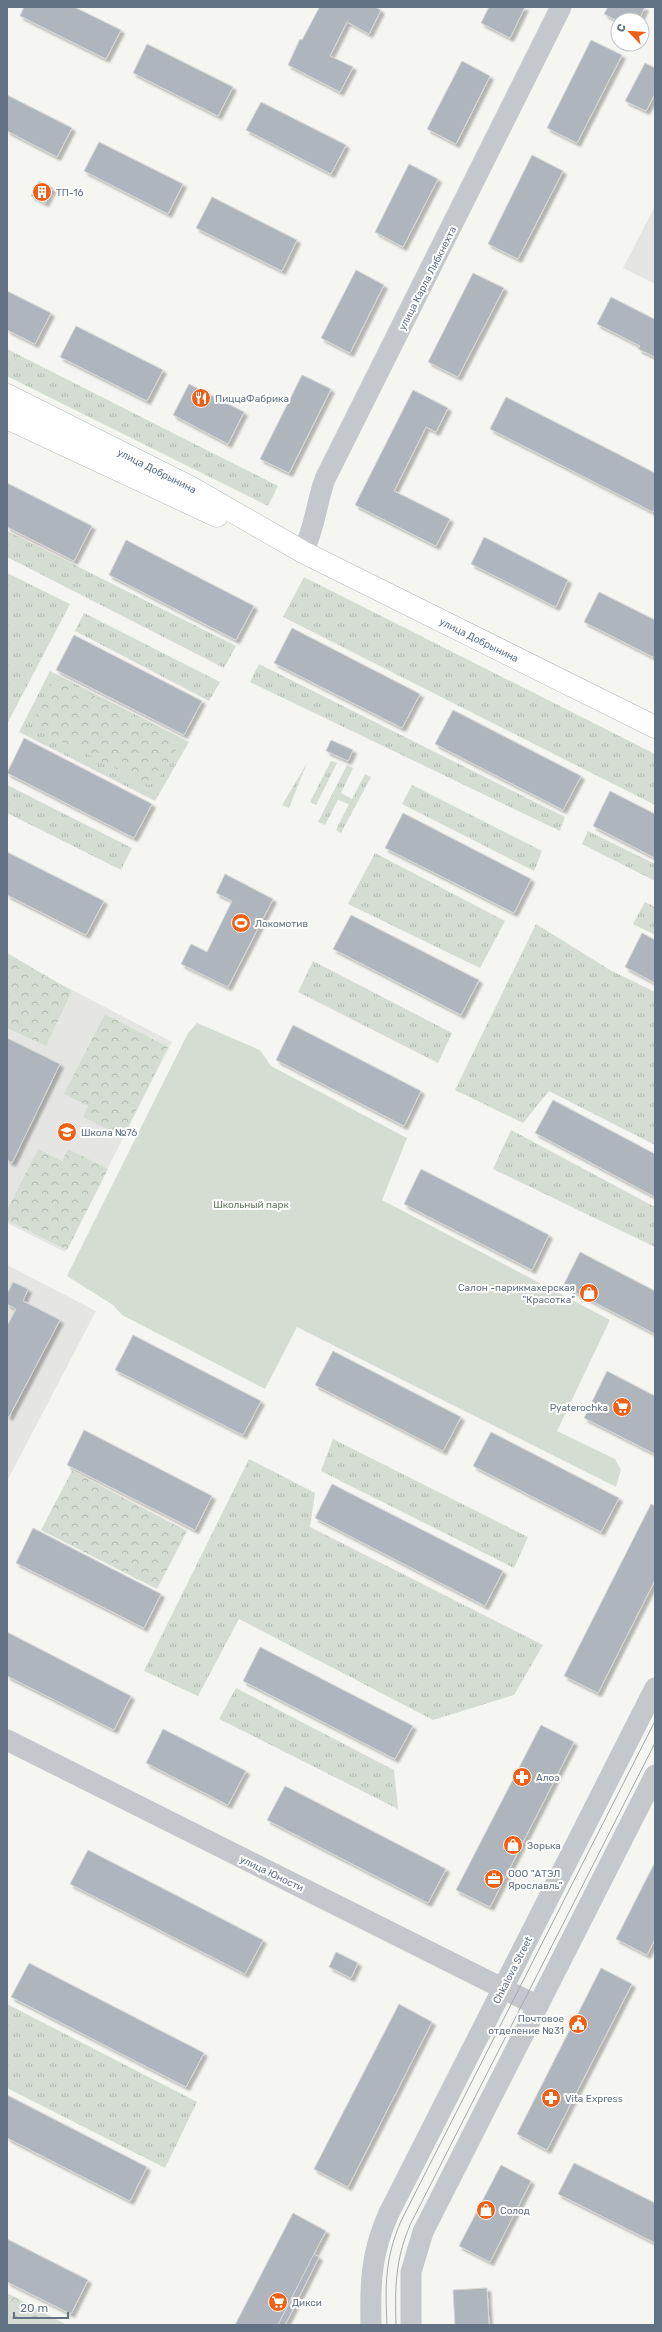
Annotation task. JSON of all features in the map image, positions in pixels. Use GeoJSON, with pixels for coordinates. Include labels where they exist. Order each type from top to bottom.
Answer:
{"type":"FeatureCollection","features":[{"type":"Feature","properties":{"kind":"main road","name":"улица Добрынина"},"geometry":{"type":"LineString","coordinates":[[7,395],[186,495]]}},
{"type":"Feature","properties":{"kind":"main road","name":"улица Добрынина"},"geometry":{"type":"LineString","coordinates":[[7,418],[186,495],[655,727]]}},
{"type":"Feature","properties":{"kind":"street","name":"улица Карла Либкнехта"},"geometry":{"type":"LineString","coordinates":[[303,552],[313,530],[320,494],[328,473],[561,7]]}},
{"type":"Feature","properties":{"kind":"street","name":"Chkalova Street"},"geometry":{"type":"LineString","coordinates":[[371,2325],[371,2267],[379,2235],[655,1688]]}},
{"type":"Feature","properties":{"kind":"street","name":"улица Юности"},"geometry":{"type":"LineString","coordinates":[[7,1740],[538,2006]]}},
{"type":"Feature","properties":{"kind":"street"},"geometry":{"type":"LineString","coordinates":[[411,2325],[411,2272],[418,2244],[655,1775]]}},
{"type":"Feature","properties":{"kind":"shaded area"},"geometry":{"type":"Polygon","coordinates":[[[655,206],[655,284],[623,268],[655,206]]]}},
{"type":"Feature","properties":{"kind":"shaded area","name":"Школа №76"},"geometry":{"type":"Polygon","coordinates":[[[7,956],[172,1042],[65,1252],[7,1223],[7,956]]]}},
{"type":"Feature","properties":{"kind":"shaded area"},"geometry":{"type":"Polygon","coordinates":[[[7,1265],[96,1311],[7,1481],[7,1265]]]}},
{"type":"Feature","properties":{"kind":"green space"},"geometry":{"type":"Polygon","coordinates":[[[7,349],[278,486],[268,506],[7,376],[7,349]]]}},
{"type":"Feature","properties":{"kind":"green space"},"geometry":{"type":"Polygon","coordinates":[[[7,531],[236,646],[224,668],[7,557],[7,531]]]}},
{"type":"Feature","properties":{"kind":"green space"},"geometry":{"type":"Polygon","coordinates":[[[7,573],[70,604],[7,724],[7,573]]]}},
{"type":"Feature","properties":{"kind":"green space"},"geometry":{"type":"Polygon","coordinates":[[[304,577],[655,754],[655,805],[283,617],[304,577]]]}},
{"type":"Feature","properties":{"kind":"green space"},"geometry":{"type":"Polygon","coordinates":[[[84,613],[220,682],[209,701],[75,631],[84,613]]]}},
{"type":"Feature","properties":{"kind":"green space"},"geometry":{"type":"Polygon","coordinates":[[[259,664],[565,817],[560,831],[250,682],[259,664]]]}},
{"type":"Feature","properties":{"kind":"green space"},"geometry":{"type":"Polygon","coordinates":[[[50,671],[189,742],[155,801],[19,732],[50,671]]]}},
{"type":"Feature","properties":{"kind":"green space"},"geometry":{"type":"Polygon","coordinates":[[[63,680],[171,736],[178,746],[157,782],[149,785],[38,730],[34,719],[53,681],[63,680]]]}},
{"type":"Feature","properties":{"kind":"green space"},"geometry":{"type":"Polygon","coordinates":[[[331,761],[337,763],[316,805],[310,802],[331,761]]]}},
{"type":"Feature","properties":{"kind":"green space"},"geometry":{"type":"Polygon","coordinates":[[[307,763],[289,808],[282,805],[307,763]]]}},
{"type":"Feature","properties":{"kind":"green space"},"geometry":{"type":"Polygon","coordinates":[[[347,765],[353,768],[341,793],[352,799],[365,774],[371,777],[341,833],[336,830],[349,804],[338,800],[325,825],[318,822],[347,765]]]}},
{"type":"Feature","properties":{"kind":"green space"},"geometry":{"type":"Polygon","coordinates":[[[7,785],[132,848],[121,870],[7,813],[7,785]]]}},
{"type":"Feature","properties":{"kind":"green space"},"geometry":{"type":"Polygon","coordinates":[[[412,785],[542,851],[534,871],[402,804],[412,785]]]}},
{"type":"Feature","properties":{"kind":"green space"},"geometry":{"type":"Polygon","coordinates":[[[588,831],[655,864],[655,881],[582,844],[588,831]]]}},
{"type":"Feature","properties":{"kind":"green space"},"geometry":{"type":"Polygon","coordinates":[[[375,853],[505,921],[480,968],[348,904],[375,853]]]}},
{"type":"Feature","properties":{"kind":"green space"},"geometry":{"type":"Polygon","coordinates":[[[645,902],[655,907],[655,935],[633,924],[645,902]]]}},
{"type":"Feature","properties":{"kind":"green space"},"geometry":{"type":"Polygon","coordinates":[[[536,924],[610,970],[655,992],[655,1145],[549,1091],[523,1123],[455,1090],[536,924]]]}},
{"type":"Feature","properties":{"kind":"green space"},"geometry":{"type":"Polygon","coordinates":[[[7,953],[72,991],[46,1046],[7,1028],[7,953]]]}},
{"type":"Feature","properties":{"kind":"green space"},"geometry":{"type":"Polygon","coordinates":[[[313,961],[452,1033],[438,1063],[298,992],[313,961]]]}},
{"type":"Feature","properties":{"kind":"green space"},"geometry":{"type":"Polygon","coordinates":[[[105,1014],[168,1047],[123,1137],[83,1117],[88,1106],[64,1094],[105,1014]]]}},
{"type":"Feature","properties":{"kind":"green space","name":"Школьный парк"},"geometry":{"type":"Polygon","coordinates":[[[197,1023],[260,1050],[271,1066],[407,1138],[382,1200],[610,1320],[557,1431],[615,1459],[621,1470],[616,1487],[297,1327],[265,1389],[122,1315],[113,1305],[67,1276],[188,1033],[197,1023]]]}},
{"type":"Feature","properties":{"kind":"green space"},"geometry":{"type":"Polygon","coordinates":[[[511,1130],[655,1207],[655,1247],[493,1169],[511,1130]]]}},
{"type":"Feature","properties":{"kind":"green space"},"geometry":{"type":"Polygon","coordinates":[[[38,1149],[62,1161],[68,1149],[108,1169],[67,1250],[7,1220],[7,1210],[38,1149]]]}},
{"type":"Feature","properties":{"kind":"green space"},"geometry":{"type":"Polygon","coordinates":[[[333,1439],[528,1537],[514,1568],[321,1471],[333,1439]]]}},
{"type":"Feature","properties":{"kind":"green space"},"geometry":{"type":"Polygon","coordinates":[[[249,1459],[315,1493],[310,1527],[543,1645],[514,1695],[433,1720],[239,1619],[198,1696],[144,1671],[249,1459]]]}},
{"type":"Feature","properties":{"kind":"green space"},"geometry":{"type":"Polygon","coordinates":[[[72,1471],[187,1531],[157,1589],[41,1530],[72,1471]]]}},
{"type":"Feature","properties":{"kind":"green space"},"geometry":{"type":"Polygon","coordinates":[[[236,1688],[394,1770],[398,1809],[219,1719],[236,1688]]]}},
{"type":"Feature","properties":{"kind":"green space"},"geometry":{"type":"Polygon","coordinates":[[[7,2004],[197,2102],[165,2168],[7,2088],[7,2004]]]}},
{"type":"Feature","properties":{"kind":"green space"},"geometry":{"type":"Polygon","coordinates":[[[7,2293],[67,2325],[7,2325],[7,2293]]]}},
{"type":"Feature","properties":{"kind":"building"},"geometry":{"type":"Polygon","coordinates":[[[24,7],[74,7],[121,30],[106,59],[20,16],[24,7]]]}},
{"type":"Feature","properties":{"kind":"building"},"geometry":{"type":"Polygon","coordinates":[[[317,7],[375,7],[381,10],[369,34],[347,22],[330,56],[353,67],[340,92],[288,65],[300,39],[302,40],[319,8],[317,7]]]}},
{"type":"Feature","properties":{"kind":"building"},"geometry":{"type":"Polygon","coordinates":[[[489,7],[525,7],[510,38],[481,23],[489,7]]]}},
{"type":"Feature","properties":{"kind":"building"},"geometry":{"type":"Polygon","coordinates":[[[608,7],[645,7],[643,12],[610,12],[610,17],[604,14],[608,7]]]}},
{"type":"Feature","properties":{"kind":"building"},"geometry":{"type":"Polygon","coordinates":[[[591,40],[610,49],[610,52],[616,52],[622,55],[577,143],[547,128],[591,40]]]}},
{"type":"Feature","properties":{"kind":"building"},"geometry":{"type":"Polygon","coordinates":[[[147,44],[233,87],[218,116],[133,73],[147,44]]]}},
{"type":"Feature","properties":{"kind":"building"},"geometry":{"type":"Polygon","coordinates":[[[462,61],[490,76],[456,144],[427,129],[462,61]]]}},
{"type":"Feature","properties":{"kind":"building"},"geometry":{"type":"Polygon","coordinates":[[[645,63],[655,68],[655,94],[646,111],[625,101],[645,63]]]}},
{"type":"Feature","properties":{"kind":"building"},"geometry":{"type":"Polygon","coordinates":[[[7,95],[72,128],[57,157],[7,131],[7,95]]]}},
{"type":"Feature","properties":{"kind":"building"},"geometry":{"type":"Polygon","coordinates":[[[261,102],[346,145],[331,174],[246,130],[261,102]]]}},
{"type":"Feature","properties":{"kind":"building"},"geometry":{"type":"Polygon","coordinates":[[[99,142],[183,184],[168,214],[84,171],[99,142]]]}},
{"type":"Feature","properties":{"kind":"building"},"geometry":{"type":"Polygon","coordinates":[[[532,155],[563,171],[518,259],[488,244],[532,155]]]}},
{"type":"Feature","properties":{"kind":"building"},"geometry":{"type":"Polygon","coordinates":[[[409,164],[438,179],[403,247],[375,232],[409,164]]]}},
{"type":"Feature","properties":{"kind":"building","name":"ТП-16"},"geometry":{"type":"Polygon","coordinates":[[[39,181],[53,188],[45,203],[31,196],[39,181]]]}},
{"type":"Feature","properties":{"kind":"building"},"geometry":{"type":"Polygon","coordinates":[[[212,197],[297,240],[282,271],[196,228],[212,197]]]}},
{"type":"Feature","properties":{"kind":"building"},"geometry":{"type":"Polygon","coordinates":[[[356,270],[384,285],[350,353],[321,338],[356,270]]]}},
{"type":"Feature","properties":{"kind":"building"},"geometry":{"type":"Polygon","coordinates":[[[473,273],[504,288],[458,377],[428,362],[473,273]]]}},
{"type":"Feature","properties":{"kind":"building"},"geometry":{"type":"Polygon","coordinates":[[[7,291],[51,313],[35,344],[7,330],[7,291]]]}},
{"type":"Feature","properties":{"kind":"building"},"geometry":{"type":"Polygon","coordinates":[[[611,297],[654,319],[655,316],[655,357],[638,349],[640,346],[597,324],[611,297]]]}},
{"type":"Feature","properties":{"kind":"building"},"geometry":{"type":"Polygon","coordinates":[[[76,326],[163,370],[147,401],[60,357],[76,326]]]}},
{"type":"Feature","properties":{"kind":"building"},"geometry":{"type":"Polygon","coordinates":[[[302,375],[331,389],[289,473],[260,459],[302,375]]]}},
{"type":"Feature","properties":{"kind":"building"},"geometry":{"type":"Polygon","coordinates":[[[189,384],[244,412],[228,444],[173,415],[189,384]]]}},
{"type":"Feature","properties":{"kind":"building"},"geometry":{"type":"Polygon","coordinates":[[[413,390],[448,408],[436,432],[426,427],[394,491],[450,519],[436,546],[355,505],[413,390]]]}},
{"type":"Feature","properties":{"kind":"building"},"geometry":{"type":"Polygon","coordinates":[[[506,397],[655,473],[655,508],[653,512],[490,429],[506,397]]]}},
{"type":"Feature","properties":{"kind":"building"},"geometry":{"type":"Polygon","coordinates":[[[7,483],[92,526],[74,561],[7,527],[7,483]]]}},
{"type":"Feature","properties":{"kind":"building"},"geometry":{"type":"Polygon","coordinates":[[[484,537],[568,580],[556,607],[471,564],[484,537]]]}},
{"type":"Feature","properties":{"kind":"building"},"geometry":{"type":"Polygon","coordinates":[[[126,540],[254,606],[236,640],[109,575],[126,540]]]}},
{"type":"Feature","properties":{"kind":"building"},"geometry":{"type":"Polygon","coordinates":[[[599,592],[655,620],[655,658],[584,622],[599,592]]]}},
{"type":"Feature","properties":{"kind":"building"},"geometry":{"type":"Polygon","coordinates":[[[292,628],[420,694],[402,728],[274,663],[292,628]]]}},
{"type":"Feature","properties":{"kind":"building"},"geometry":{"type":"Polygon","coordinates":[[[74,635],[202,701],[184,735],[56,670],[74,635]]]}},
{"type":"Feature","properties":{"kind":"building"},"geometry":{"type":"Polygon","coordinates":[[[453,710],[581,776],[563,810],[435,744],[453,710]]]}},
{"type":"Feature","properties":{"kind":"building"},"geometry":{"type":"Polygon","coordinates":[[[24,738],[152,804],[134,838],[7,773],[24,738]]]}},
{"type":"Feature","properties":{"kind":"building"},"geometry":{"type":"Polygon","coordinates":[[[331,740],[353,750],[348,761],[326,751],[331,740]]]}},
{"type":"Feature","properties":{"kind":"building"},"geometry":{"type":"Polygon","coordinates":[[[610,791],[655,814],[655,858],[593,826],[610,791]]]}},
{"type":"Feature","properties":{"kind":"building"},"geometry":{"type":"Polygon","coordinates":[[[403,813],[531,879],[514,913],[385,848],[403,813]]]}},
{"type":"Feature","properties":{"kind":"building"},"geometry":{"type":"Polygon","coordinates":[[[7,852],[104,901],[86,935],[7,895],[7,852]]]}},
{"type":"Feature","properties":{"kind":"building","name":"Локомотив"},"geometry":{"type":"Polygon","coordinates":[[[225,874],[273,899],[228,987],[181,964],[191,944],[207,952],[232,901],[216,893],[225,874]]]}},
{"type":"Feature","properties":{"kind":"building"},"geometry":{"type":"Polygon","coordinates":[[[351,915],[479,980],[461,1015],[333,949],[351,915]]]}},
{"type":"Feature","properties":{"kind":"building"},"geometry":{"type":"Polygon","coordinates":[[[642,933],[655,940],[655,983],[625,967],[642,933]]]}},
{"type":"Feature","properties":{"kind":"building"},"geometry":{"type":"Polygon","coordinates":[[[293,1025],[421,1091],[404,1126],[276,1060],[293,1025]]]}},
{"type":"Feature","properties":{"kind":"building"},"geometry":{"type":"Polygon","coordinates":[[[7,1038],[60,1064],[12,1163],[7,1160],[7,1038]]]}},
{"type":"Feature","properties":{"kind":"building"},"geometry":{"type":"Polygon","coordinates":[[[553,1100],[655,1154],[655,1197],[535,1133],[553,1100]]]}},
{"type":"Feature","properties":{"kind":"building"},"geometry":{"type":"Polygon","coordinates":[[[421,1169],[549,1235],[532,1270],[404,1204],[421,1169]]]}},
{"type":"Feature","properties":{"kind":"building"},"geometry":{"type":"Polygon","coordinates":[[[580,1252],[655,1291],[655,1334],[563,1286],[580,1252]]]}},
{"type":"Feature","properties":{"kind":"building"},"geometry":{"type":"Polygon","coordinates":[[[13,1282],[28,1289],[23,1301],[60,1320],[9,1417],[7,1416],[7,1326],[16,1309],[7,1304],[7,1294],[13,1282]]]}},
{"type":"Feature","properties":{"kind":"building"},"geometry":{"type":"Polygon","coordinates":[[[133,1335],[261,1401],[243,1435],[115,1370],[133,1335]]]}},
{"type":"Feature","properties":{"kind":"building"},"geometry":{"type":"Polygon","coordinates":[[[333,1351],[461,1417],[443,1451],[315,1385],[333,1351]]]}},
{"type":"Feature","properties":{"kind":"building","name":"Pyaterochka"},"geometry":{"type":"Polygon","coordinates":[[[607,1371],[655,1396],[655,1454],[584,1418],[607,1371]]]}},
{"type":"Feature","properties":{"kind":"building"},"geometry":{"type":"Polygon","coordinates":[[[84,1430],[212,1496],[195,1530],[67,1465],[84,1430]]]}},
{"type":"Feature","properties":{"kind":"building"},"geometry":{"type":"Polygon","coordinates":[[[491,1432],[619,1498],[601,1532],[473,1466],[491,1432]]]}},
{"type":"Feature","properties":{"kind":"building"},"geometry":{"type":"Polygon","coordinates":[[[332,1484],[503,1571],[485,1606],[315,1518],[332,1484]]]}},
{"type":"Feature","properties":{"kind":"building"},"geometry":{"type":"Polygon","coordinates":[[[651,1504],[655,1506],[655,1580],[598,1693],[564,1676],[651,1504]]]}},
{"type":"Feature","properties":{"kind":"building"},"geometry":{"type":"Polygon","coordinates":[[[33,1528],[161,1594],[144,1628],[16,1563],[33,1528]]]}},
{"type":"Feature","properties":{"kind":"building"},"geometry":{"type":"Polygon","coordinates":[[[7,1632],[131,1696],[114,1730],[7,1676],[7,1632]]]}},
{"type":"Feature","properties":{"kind":"building"},"geometry":{"type":"Polygon","coordinates":[[[260,1647],[413,1726],[395,1759],[243,1681],[260,1647]]]}},
{"type":"Feature","properties":{"kind":"building"},"geometry":{"type":"Polygon","coordinates":[[[541,1725],[574,1742],[490,1907],[456,1890],[541,1725]]]}},
{"type":"Feature","properties":{"kind":"building"},"geometry":{"type":"Polygon","coordinates":[[[163,1729],[246,1771],[228,1805],[146,1763],[163,1729]]]}},
{"type":"Feature","properties":{"kind":"building"},"geometry":{"type":"Polygon","coordinates":[[[285,1786],[446,1869],[428,1903],[267,1820],[285,1786]]]}},
{"type":"Feature","properties":{"kind":"building"},"geometry":{"type":"Polygon","coordinates":[[[88,1850],[263,1940],[245,1974],[70,1884],[88,1850]]]}},
{"type":"Feature","properties":{"kind":"building"},"geometry":{"type":"Polygon","coordinates":[[[655,1862],[655,1939],[647,1955],[616,1939],[655,1862]]]}},
{"type":"Feature","properties":{"kind":"building"},"geometry":{"type":"Polygon","coordinates":[[[336,1952],[358,1963],[351,1978],[329,1967],[336,1952]]]}},
{"type":"Feature","properties":{"kind":"building"},"geometry":{"type":"Polygon","coordinates":[[[29,1963],[204,2053],[186,2087],[11,1997],[29,1963]]]}},
{"type":"Feature","properties":{"kind":"building"},"geometry":{"type":"Polygon","coordinates":[[[601,1968],[632,1984],[547,2150],[517,2134],[601,1968]]]}},
{"type":"Feature","properties":{"kind":"building"},"geometry":{"type":"Polygon","coordinates":[[[399,2004],[432,2022],[348,2187],[314,2169],[399,2004]]]}},
{"type":"Feature","properties":{"kind":"building"},"geometry":{"type":"Polygon","coordinates":[[[7,2095],[147,2167],[130,2201],[7,2138],[7,2095]]]}},
{"type":"Feature","properties":{"kind":"building"},"geometry":{"type":"Polygon","coordinates":[[[574,2163],[655,2203],[655,2243],[558,2194],[574,2163]]]}},
{"type":"Feature","properties":{"kind":"building"},"geometry":{"type":"Polygon","coordinates":[[[501,2165],[531,2181],[490,2262],[459,2246],[501,2165]]]}},
{"type":"Feature","properties":{"kind":"building"},"geometry":{"type":"Polygon","coordinates":[[[293,2213],[326,2231],[278,2325],[235,2325],[293,2213]]]}},
{"type":"Feature","properties":{"kind":"building"},"geometry":{"type":"Polygon","coordinates":[[[7,2239],[88,2280],[71,2314],[7,2282],[7,2239]]]}},
{"type":"Feature","properties":{"kind":"building"},"geometry":{"type":"Polygon","coordinates":[[[314,2254],[319,2257],[285,2325],[278,2325],[314,2254]]]}},
{"type":"Feature","properties":{"kind":"building"},"geometry":{"type":"Polygon","coordinates":[[[487,2288],[489,2325],[455,2325],[453,2290],[487,2288]]]}},
{"type":"Feature","properties":{"kind":"tram line"},"geometry":{"type":"LineString","coordinates":[[387,2325],[387,2272],[392,2247],[401,2221],[655,1721]]}},
{"type":"Feature","properties":{"kind":"tram line"},"geometry":{"type":"LineString","coordinates":[[396,2325],[397,2274],[401,2250],[410,2225],[655,1743]]}},
{"type":"Feature","properties":{"kind":"place","name":"ТП-16"},"geometry":{"type":"Point","coordinates":[42,192]}},
{"type":"Feature","properties":{"kind":"place","name":"ПиццаФабрика"},"geometry":{"type":"Point","coordinates":[201,398]}},
{"type":"Feature","properties":{"kind":"place","name":"Локомотив"},"geometry":{"type":"Point","coordinates":[241,923]}},
{"type":"Feature","properties":{"kind":"place","name":"Школа №76"},"geometry":{"type":"Point","coordinates":[67,1132]}},
{"type":"Feature","properties":{"kind":"place","name":"Салон -парикмахерская \"Красотка\""},"geometry":{"type":"Point","coordinates":[589,1293]}},
{"type":"Feature","properties":{"kind":"place","name":"Pyaterochka"},"geometry":{"type":"Point","coordinates":[622,1407]}},
{"type":"Feature","properties":{"kind":"place","name":"Алоэ"},"geometry":{"type":"Point","coordinates":[522,1777]}},
{"type":"Feature","properties":{"kind":"place","name":"Зорька"},"geometry":{"type":"Point","coordinates":[513,1845]}},
{"type":"Feature","properties":{"kind":"place","name":"ООО \"АТЭЛ Ярославль\""},"geometry":{"type":"Point","coordinates":[494,1879]}},
{"type":"Feature","properties":{"kind":"place","name":"Почтовое отделение №31"},"geometry":{"type":"Point","coordinates":[578,2024]}},
{"type":"Feature","properties":{"kind":"place","name":"Vita Express"},"geometry":{"type":"Point","coordinates":[551,2098]}},
{"type":"Feature","properties":{"kind":"place","name":"Солод"},"geometry":{"type":"Point","coordinates":[486,2210]}},
{"type":"Feature","properties":{"kind":"place","name":"Дикси"},"geometry":{"type":"Point","coordinates":[278,2302]}}]}
